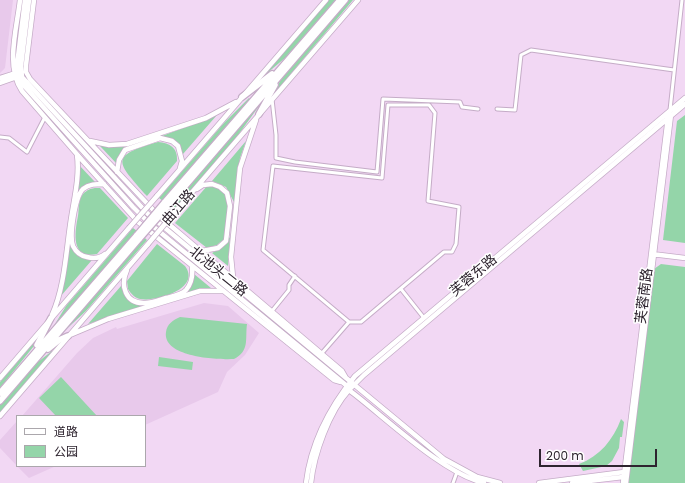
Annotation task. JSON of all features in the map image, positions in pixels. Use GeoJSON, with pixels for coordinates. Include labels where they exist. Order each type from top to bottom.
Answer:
{"type":"FeatureCollection","features":[{"type":"Feature","properties":{"kind":"highway","name":"曲江路"},"geometry":{"type":"LineString","coordinates":[[285,67],[340,0]]}},
{"type":"Feature","properties":{"kind":"highway","name":"曲江路"},"geometry":{"type":"LineString","coordinates":[[0,393],[32,359],[345,0]]}},
{"type":"Feature","properties":{"kind":"highway"},"geometry":{"type":"LineString","coordinates":[[242,97],[285,67]]}},
{"type":"Feature","properties":{"kind":"highway"},"geometry":{"type":"LineString","coordinates":[[259,114],[285,67]]}},
{"type":"Feature","properties":{"kind":"highway"},"geometry":{"type":"LineString","coordinates":[[32,359],[51,318]]}},
{"type":"Feature","properties":{"kind":"highway"},"geometry":{"type":"LineString","coordinates":[[32,359],[59,340],[68,336]]}},
{"type":"Feature","properties":{"kind":"highway","name":"曲江路"},"geometry":{"type":"LineString","coordinates":[[0,401],[32,359]]}},
{"type":"Feature","properties":{"kind":"main road"},"geometry":{"type":"LineString","coordinates":[[20,0],[13,61],[22,91],[77,155],[138,222],[334,380],[347,384]]}},
{"type":"Feature","properties":{"kind":"main road"},"geometry":{"type":"LineString","coordinates":[[18,74],[25,0]]}},
{"type":"Feature","properties":{"kind":"main road"},"geometry":{"type":"LineString","coordinates":[[18,74],[29,0]]}},
{"type":"Feature","properties":{"kind":"main road"},"geometry":{"type":"LineString","coordinates":[[0,83],[18,74],[26,58],[34,0]]}},
{"type":"Feature","properties":{"kind":"main road","name":"曲江路"},"geometry":{"type":"LineString","coordinates":[[0,378],[326,0]]}},
{"type":"Feature","properties":{"kind":"main road","name":"曲江路"},"geometry":{"type":"LineString","coordinates":[[0,416],[358,0]]}},
{"type":"Feature","properties":{"kind":"main road"},"geometry":{"type":"LineString","coordinates":[[0,78],[18,74],[30,79],[158,215],[234,277],[322,353],[342,371],[347,384]]}},
{"type":"Feature","properties":{"kind":"main road","name":"北池头二路"},"geometry":{"type":"LineString","coordinates":[[18,74],[148,214],[241,290],[400,431],[457,472],[484,483]]}},
{"type":"Feature","properties":{"kind":"main road","name":"北池头二路"},"geometry":{"type":"LineString","coordinates":[[18,74],[23,85],[149,223],[347,384]]}},
{"type":"Feature","properties":{"kind":"main road"},"geometry":{"type":"LineString","coordinates":[[73,132],[87,139],[109,145],[127,144],[206,118],[229,106],[242,97]]}},
{"type":"Feature","properties":{"kind":"main road","name":"芙蓉东路"},"geometry":{"type":"LineString","coordinates":[[306,483],[311,456],[320,430],[347,384],[369,363],[685,98]]}},
{"type":"Feature","properties":{"kind":"main road","name":"芙蓉东路"},"geometry":{"type":"LineString","coordinates":[[347,384],[354,386],[374,366],[685,104]]}},
{"type":"Feature","properties":{"kind":"main road","name":"芙蓉南路"},"geometry":{"type":"LineString","coordinates":[[623,480],[670,110]]}},
{"type":"Feature","properties":{"kind":"main road"},"geometry":{"type":"LineString","coordinates":[[241,290],[234,277],[230,257],[240,168],[246,146],[259,114]]}},
{"type":"Feature","properties":{"kind":"main road"},"geometry":{"type":"LineString","coordinates":[[121,185],[117,172],[119,160],[126,150],[160,138],[172,141],[178,146],[182,160],[178,171]]}},
{"type":"Feature","properties":{"kind":"main road"},"geometry":{"type":"LineString","coordinates":[[51,318],[59,292],[63,271],[77,177],[77,155],[71,139]]}},
{"type":"Feature","properties":{"kind":"main road"},"geometry":{"type":"LineString","coordinates":[[111,249],[102,256],[88,258],[78,253],[72,242],[77,200],[80,194],[88,186],[104,184],[116,188]]}},
{"type":"Feature","properties":{"kind":"main road"},"geometry":{"type":"LineString","coordinates":[[188,248],[202,251],[218,248],[226,241],[230,200],[226,191],[214,185],[203,185],[192,192]]}},
{"type":"Feature","properties":{"kind":"main road"},"geometry":{"type":"LineString","coordinates":[[129,266],[123,281],[125,293],[133,301],[144,303],[180,294],[185,291],[192,279],[192,266],[186,254]]}},
{"type":"Feature","properties":{"kind":"main road"},"geometry":{"type":"LineString","coordinates":[[652,254],[685,258]]}},
{"type":"Feature","properties":{"kind":"main road","name":"芙蓉南路"},"geometry":{"type":"LineString","coordinates":[[626,483],[652,254]]}},
{"type":"Feature","properties":{"kind":"main road"},"geometry":{"type":"LineString","coordinates":[[68,336],[108,318],[200,292],[223,291],[241,298]]}},
{"type":"Feature","properties":{"kind":"main road","name":"芙蓉东路"},"geometry":{"type":"LineString","coordinates":[[311,483],[314,462],[324,432],[347,384]]}},
{"type":"Feature","properties":{"kind":"main road"},"geometry":{"type":"LineString","coordinates":[[354,386],[444,459],[477,477],[500,483]]}},
{"type":"Feature","properties":{"kind":"main road"},"geometry":{"type":"LineString","coordinates":[[539,483],[624,472]]}},
{"type":"Feature","properties":{"kind":"main road"},"geometry":{"type":"LineString","coordinates":[[572,483],[623,480]]}},
{"type":"Feature","properties":{"kind":"street","name":"芙蓉南路"},"geometry":{"type":"LineString","coordinates":[[670,110],[682,0]]}},
{"type":"Feature","properties":{"kind":"street"},"geometry":{"type":"LineString","coordinates":[[497,109],[515,110],[521,54],[531,50],[674,70]]}},
{"type":"Feature","properties":{"kind":"street"},"geometry":{"type":"LineString","coordinates":[[272,99],[276,135],[276,158],[295,162],[377,172],[383,99],[460,102],[462,107],[478,109]]}},
{"type":"Feature","properties":{"kind":"street"},"geometry":{"type":"LineString","coordinates":[[388,105],[429,105],[435,113],[428,201],[459,207],[456,244],[452,252],[444,252],[401,289],[361,322],[349,322],[263,250],[273,166],[382,178],[388,105]]}},
{"type":"Feature","properties":{"kind":"street"},"geometry":{"type":"LineString","coordinates":[[0,137],[9,138],[27,152],[45,117]]}},
{"type":"Feature","properties":{"kind":"street"},"geometry":{"type":"LineString","coordinates":[[272,311],[289,290],[289,285],[295,276]]}},
{"type":"Feature","properties":{"kind":"street"},"geometry":{"type":"LineString","coordinates":[[401,289],[424,318]]}},
{"type":"Feature","properties":{"kind":"street"},"geometry":{"type":"LineString","coordinates":[[322,353],[349,322]]}},
{"type":"Feature","properties":{"kind":"street"},"geometry":{"type":"LineString","coordinates":[[453,483],[457,472]]}},
{"type":"Feature","properties":{"kind":"shaded area"},"geometry":{"type":"Polygon","coordinates":[[[0,0],[13,0],[5,68],[0,73],[0,0]]]}},
{"type":"Feature","properties":{"kind":"shaded area"},"geometry":{"type":"Polygon","coordinates":[[[204,303],[228,306],[259,333],[245,355],[227,372],[218,392],[146,425],[146,415],[23,415],[77,353],[93,338],[116,327],[117,329],[204,303]]]}},
{"type":"Feature","properties":{"kind":"shaded area"},"geometry":{"type":"Polygon","coordinates":[[[16,422],[16,465],[0,448],[0,440],[16,422]]]}},
{"type":"Feature","properties":{"kind":"shaded area"},"geometry":{"type":"Polygon","coordinates":[[[18,467],[54,467],[29,478],[18,467]]]}},
{"type":"Feature","properties":{"kind":"green space"},"geometry":{"type":"Polygon","coordinates":[[[329,0],[336,0],[285,58],[259,80],[329,0]]]}},
{"type":"Feature","properties":{"kind":"green space"},"geometry":{"type":"Polygon","coordinates":[[[349,0],[353,0],[273,95],[272,94],[286,72],[349,0]]]}},
{"type":"Feature","properties":{"kind":"green space"},"geometry":{"type":"Polygon","coordinates":[[[249,98],[250,99],[163,201],[159,198],[224,123],[249,98]]]}},
{"type":"Feature","properties":{"kind":"green space"},"geometry":{"type":"Polygon","coordinates":[[[258,105],[259,106],[236,138],[173,211],[169,208],[258,105]]]}},
{"type":"Feature","properties":{"kind":"green space"},"geometry":{"type":"Polygon","coordinates":[[[217,115],[183,154],[175,141],[162,136],[217,115]]]}},
{"type":"Feature","properties":{"kind":"green space"},"geometry":{"type":"Polygon","coordinates":[[[685,115],[685,243],[663,240],[677,121],[685,115]]]}},
{"type":"Feature","properties":{"kind":"green space"},"geometry":{"type":"Polygon","coordinates":[[[246,141],[240,158],[234,202],[226,187],[212,181],[246,141]]]}},
{"type":"Feature","properties":{"kind":"green space"},"geometry":{"type":"Polygon","coordinates":[[[158,142],[170,145],[175,150],[177,161],[147,196],[129,175],[122,162],[125,156],[131,152],[158,142]]]}},
{"type":"Feature","properties":{"kind":"green space"},"geometry":{"type":"Polygon","coordinates":[[[100,146],[128,146],[120,154],[116,163],[100,146]]]}},
{"type":"Feature","properties":{"kind":"green space"},"geometry":{"type":"Polygon","coordinates":[[[79,165],[95,182],[76,197],[79,165]]]}},
{"type":"Feature","properties":{"kind":"green space"},"geometry":{"type":"Polygon","coordinates":[[[207,186],[216,187],[223,192],[228,205],[228,214],[224,239],[217,245],[207,248],[175,223],[207,186]]]}},
{"type":"Feature","properties":{"kind":"green space"},"geometry":{"type":"Polygon","coordinates":[[[100,188],[128,218],[97,254],[88,255],[82,253],[78,249],[76,243],[76,229],[80,199],[81,196],[88,190],[100,188]]]}},
{"type":"Feature","properties":{"kind":"green space"},"geometry":{"type":"Polygon","coordinates":[[[133,228],[137,231],[52,329],[66,306],[133,228]]]}},
{"type":"Feature","properties":{"kind":"green space"},"geometry":{"type":"Polygon","coordinates":[[[144,237],[147,240],[86,311],[59,336],[144,237]]]}},
{"type":"Feature","properties":{"kind":"green space"},"geometry":{"type":"Polygon","coordinates":[[[230,237],[228,266],[212,253],[223,247],[230,237]]]}},
{"type":"Feature","properties":{"kind":"green space"},"geometry":{"type":"Polygon","coordinates":[[[70,242],[85,259],[92,260],[60,297],[70,242]]]}},
{"type":"Feature","properties":{"kind":"green space"},"geometry":{"type":"Polygon","coordinates":[[[157,244],[185,266],[189,274],[187,281],[182,287],[165,296],[140,299],[130,293],[127,281],[157,244]]]}},
{"type":"Feature","properties":{"kind":"green space"},"geometry":{"type":"Polygon","coordinates":[[[661,264],[685,267],[685,483],[628,483],[654,269],[661,264]]]}},
{"type":"Feature","properties":{"kind":"green space"},"geometry":{"type":"Polygon","coordinates":[[[194,274],[211,288],[183,294],[194,274]]]}},
{"type":"Feature","properties":{"kind":"green space"},"geometry":{"type":"Polygon","coordinates":[[[121,286],[127,298],[137,304],[146,306],[88,324],[121,286]]]}},
{"type":"Feature","properties":{"kind":"green space"},"geometry":{"type":"Polygon","coordinates":[[[180,317],[247,324],[245,348],[239,356],[234,359],[216,359],[181,352],[173,347],[167,340],[166,332],[171,323],[180,317]]]}},
{"type":"Feature","properties":{"kind":"green space"},"geometry":{"type":"Polygon","coordinates":[[[37,339],[38,341],[0,388],[0,382],[37,339]]]}},
{"type":"Feature","properties":{"kind":"green space"},"geometry":{"type":"Polygon","coordinates":[[[52,351],[0,413],[0,405],[34,365],[52,351]]]}},
{"type":"Feature","properties":{"kind":"green space"},"geometry":{"type":"Polygon","coordinates":[[[159,357],[193,362],[192,370],[158,366],[159,357]]]}},
{"type":"Feature","properties":{"kind":"green space"},"geometry":{"type":"Polygon","coordinates":[[[61,377],[96,415],[55,415],[39,398],[61,377]]]}},
{"type":"Feature","properties":{"kind":"green space"},"geometry":{"type":"Polygon","coordinates":[[[621,419],[624,422],[622,437],[620,437],[619,448],[612,461],[606,466],[583,471],[579,464],[593,457],[605,446],[614,434],[621,419]]]}}]}
